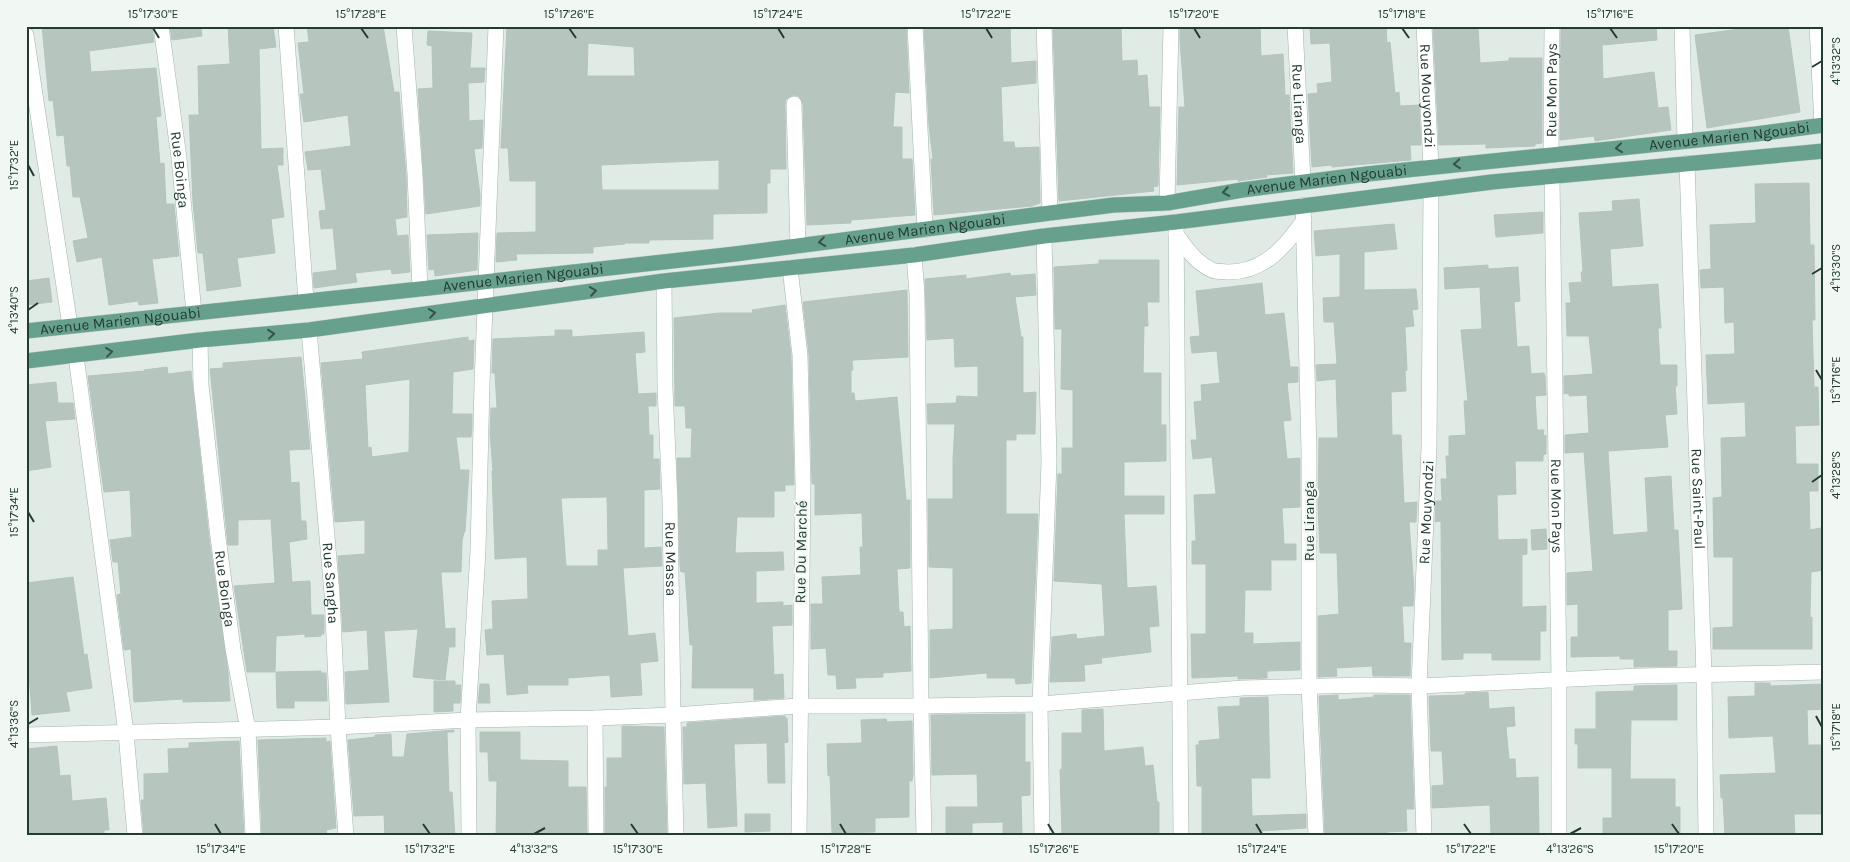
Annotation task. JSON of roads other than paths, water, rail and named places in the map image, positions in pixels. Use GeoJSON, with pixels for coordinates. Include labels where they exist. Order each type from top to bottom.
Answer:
{"type":"FeatureCollection","features":[{"type":"Feature","properties":{"kind":"main road","name":"Avenue Marien Ngouabi"},"geometry":{"type":"LineString","coordinates":[[26,331],[420,290],[798,246],[862,236],[925,230],[1050,213],[1114,206],[1167,203],[1303,181],[1756,134],[1823,125]]}},
{"type":"Feature","properties":{"kind":"main road"},"geometry":{"type":"LineString","coordinates":[[1823,125],[1824,146]]}},
{"type":"Feature","properties":{"kind":"main road"},"geometry":{"type":"LineString","coordinates":[[26,361],[200,340],[309,330],[664,281],[914,255],[1044,236],[1176,228],[1304,213],[1432,190],[1492,182],[1824,151]]}},
{"type":"Feature","properties":{"kind":"street","name":"Rue Boinga"},"geometry":{"type":"LineString","coordinates":[[161,26],[178,158],[194,313]]}},
{"type":"Feature","properties":{"kind":"street"},"geometry":{"type":"LineString","coordinates":[[286,26],[306,301]]}},
{"type":"Feature","properties":{"kind":"street"},"geometry":{"type":"LineString","coordinates":[[404,26],[415,174],[420,290]]}},
{"type":"Feature","properties":{"kind":"street"},"geometry":{"type":"LineString","coordinates":[[469,836],[468,720],[478,551],[496,26]]}},
{"type":"Feature","properties":{"kind":"street"},"geometry":{"type":"LineString","coordinates":[[914,26],[925,230]]}},
{"type":"Feature","properties":{"kind":"street"},"geometry":{"type":"LineString","coordinates":[[1044,26],[1050,213]]}},
{"type":"Feature","properties":{"kind":"street"},"geometry":{"type":"LineString","coordinates":[[1167,203],[1171,26]]}},
{"type":"Feature","properties":{"kind":"street","name":"Rue Liranga"},"geometry":{"type":"LineString","coordinates":[[1295,26],[1303,181]]}},
{"type":"Feature","properties":{"kind":"street","name":"Rue Mouyondzi"},"geometry":{"type":"LineString","coordinates":[[1424,26],[1431,167]]}},
{"type":"Feature","properties":{"kind":"street","name":"Rue Mon Pays"},"geometry":{"type":"LineString","coordinates":[[1551,155],[1552,26]]}},
{"type":"Feature","properties":{"kind":"street"},"geometry":{"type":"LineString","coordinates":[[1682,26],[1685,140]]}},
{"type":"Feature","properties":{"kind":"street"},"geometry":{"type":"LineString","coordinates":[[1817,26],[1823,125]]}},
{"type":"Feature","properties":{"kind":"street"},"geometry":{"type":"LineString","coordinates":[[26,35],[70,326]]}},
{"type":"Feature","properties":{"kind":"street"},"geometry":{"type":"LineString","coordinates":[[794,104],[798,246]]}},
{"type":"Feature","properties":{"kind":"street","name":"Rue Saint-Paul"},"geometry":{"type":"LineString","coordinates":[[1687,163],[1704,676],[1706,836]]}},
{"type":"Feature","properties":{"kind":"street","name":"Rue Mon Pays"},"geometry":{"type":"LineString","coordinates":[[1552,177],[1559,680],[1559,836]]}},
{"type":"Feature","properties":{"kind":"street","name":"Rue Mouyondzi"},"geometry":{"type":"LineString","coordinates":[[1424,836],[1419,686],[1429,447],[1432,190]]}},
{"type":"Feature","properties":{"kind":"street"},"geometry":{"type":"LineString","coordinates":[[1176,228],[1194,258],[1213,271],[1241,272],[1267,262],[1290,239],[1304,213]]}},
{"type":"Feature","properties":{"kind":"street","name":"Rue Liranga"},"geometry":{"type":"LineString","coordinates":[[1304,213],[1309,452],[1309,686],[1316,836]]}},
{"type":"Feature","properties":{"kind":"street"},"geometry":{"type":"LineString","coordinates":[[1176,228],[1181,836]]}},
{"type":"Feature","properties":{"kind":"street"},"geometry":{"type":"LineString","coordinates":[[1042,836],[1040,704],[1049,462],[1044,236]]}},
{"type":"Feature","properties":{"kind":"street"},"geometry":{"type":"LineString","coordinates":[[914,255],[917,294],[924,836]]}},
{"type":"Feature","properties":{"kind":"street","name":"Rue Du Marché"},"geometry":{"type":"LineString","coordinates":[[790,268],[800,365],[803,485],[799,836]]}},
{"type":"Feature","properties":{"kind":"street","name":"Rue Massa"},"geometry":{"type":"LineString","coordinates":[[664,281],[676,836]]}},
{"type":"Feature","properties":{"kind":"street","name":"Rue Sangha"},"geometry":{"type":"LineString","coordinates":[[309,330],[332,594],[338,728],[346,836]]}},
{"type":"Feature","properties":{"kind":"street","name":"Rue Boinga"},"geometry":{"type":"LineString","coordinates":[[200,340],[201,385],[218,537],[233,649],[248,730],[253,836]]}},
{"type":"Feature","properties":{"kind":"street"},"geometry":{"type":"LineString","coordinates":[[76,356],[126,733],[136,836]]}},
{"type":"Feature","properties":{"kind":"street"},"geometry":{"type":"LineString","coordinates":[[26,735],[338,728],[468,720],[673,715],[799,706],[1040,704],[1243,688],[1366,684],[1419,686],[1638,676],[1824,672]]}},
{"type":"Feature","properties":{"kind":"street"},"geometry":{"type":"LineString","coordinates":[[595,718],[596,836]]}}]}
